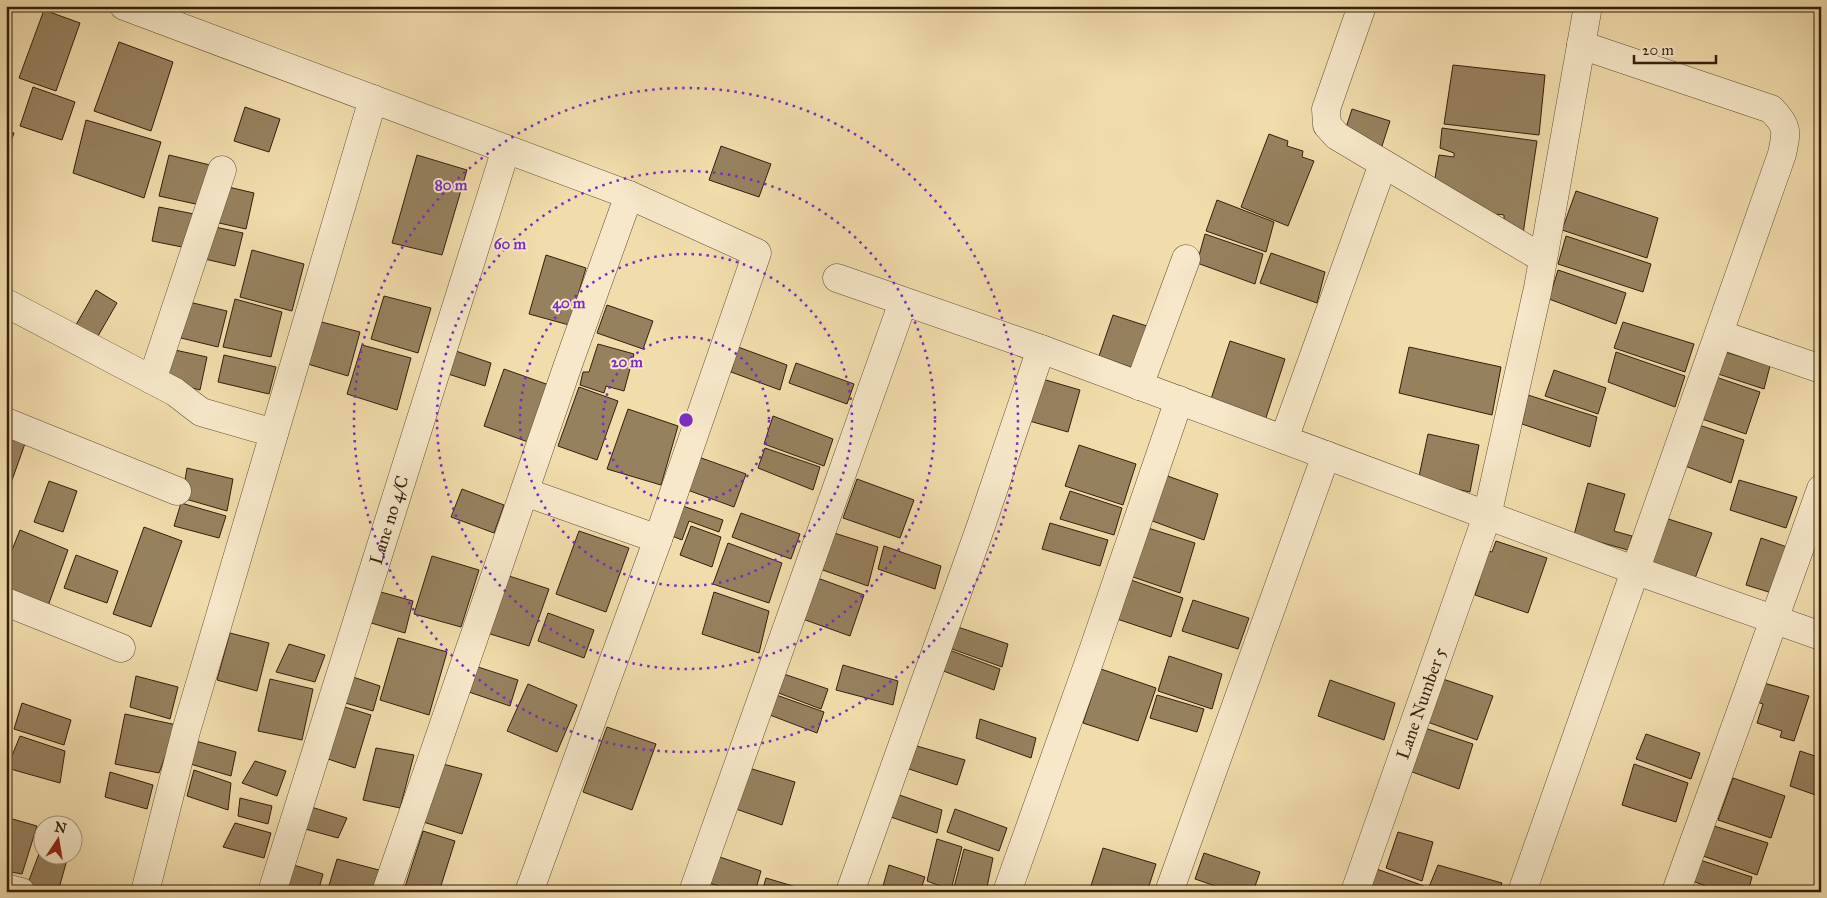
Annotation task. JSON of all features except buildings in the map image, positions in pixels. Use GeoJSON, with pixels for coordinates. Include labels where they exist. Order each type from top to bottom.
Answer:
{"type":"FeatureCollection","features":[{"type":"Feature","properties":{"kind":"street"},"geometry":{"type":"LineString","coordinates":[[124,6],[629,195],[757,253],[658,539],[529,892]]}},
{"type":"Feature","properties":{"kind":"street"},"geometry":{"type":"LineString","coordinates":[[1362,6],[1326,110],[1327,125],[1338,136],[1383,164],[1542,258]]}},
{"type":"Feature","properties":{"kind":"street","name":"Lane Number 5"},"geometry":{"type":"LineString","coordinates":[[1355,892],[1487,516],[1536,298],[1588,6]]}},
{"type":"Feature","properties":{"kind":"street"},"geometry":{"type":"LineString","coordinates":[[1522,892],[1782,154],[1786,135],[1782,120],[1771,109],[1581,45]]}},
{"type":"Feature","properties":{"kind":"street"},"geometry":{"type":"LineString","coordinates":[[145,892],[186,731],[373,99]]}},
{"type":"Feature","properties":{"kind":"street","name":"Lane no 4/C"},"geometry":{"type":"LineString","coordinates":[[272,892],[506,149]]}},
{"type":"Feature","properties":{"kind":"street"},"geometry":{"type":"LineString","coordinates":[[1284,439],[1383,164]]}},
{"type":"Feature","properties":{"kind":"street"},"geometry":{"type":"LineString","coordinates":[[152,380],[222,170]]}},
{"type":"Feature","properties":{"kind":"street"},"geometry":{"type":"LineString","coordinates":[[386,892],[569,362],[629,195]]}},
{"type":"Feature","properties":{"kind":"street"},"geometry":{"type":"LineString","coordinates":[[1139,386],[1186,259]]}},
{"type":"Feature","properties":{"kind":"street"},"geometry":{"type":"LineString","coordinates":[[837,278],[1041,349],[1487,516],[1821,636]]}},
{"type":"Feature","properties":{"kind":"street"},"geometry":{"type":"LineString","coordinates":[[693,892],[903,302]]}},
{"type":"Feature","properties":{"kind":"street"},"geometry":{"type":"LineString","coordinates":[[6,303],[174,392],[201,412],[274,434]]}},
{"type":"Feature","properties":{"kind":"street"},"geometry":{"type":"LineString","coordinates":[[1719,334],[1821,369]]}},
{"type":"Feature","properties":{"kind":"street"},"geometry":{"type":"LineString","coordinates":[[850,892],[982,523],[1041,349]]}},
{"type":"Feature","properties":{"kind":"street"},"geometry":{"type":"LineString","coordinates":[[1007,892],[1094,648],[1179,400]]}},
{"type":"Feature","properties":{"kind":"street"},"geometry":{"type":"LineString","coordinates":[[6,422],[177,491]]}},
{"type":"Feature","properties":{"kind":"street"},"geometry":{"type":"LineString","coordinates":[[1169,892],[1326,455]]}},
{"type":"Feature","properties":{"kind":"street"},"geometry":{"type":"LineString","coordinates":[[1676,892],[1821,489]]}},
{"type":"Feature","properties":{"kind":"street"},"geometry":{"type":"LineString","coordinates":[[524,492],[658,539]]}},
{"type":"Feature","properties":{"kind":"street"},"geometry":{"type":"LineString","coordinates":[[6,602],[121,648]]}},
{"type":"Feature","properties":{"kind":"street"},"geometry":{"type":"LineString","coordinates":[[6,888],[21,892]]}}]}
